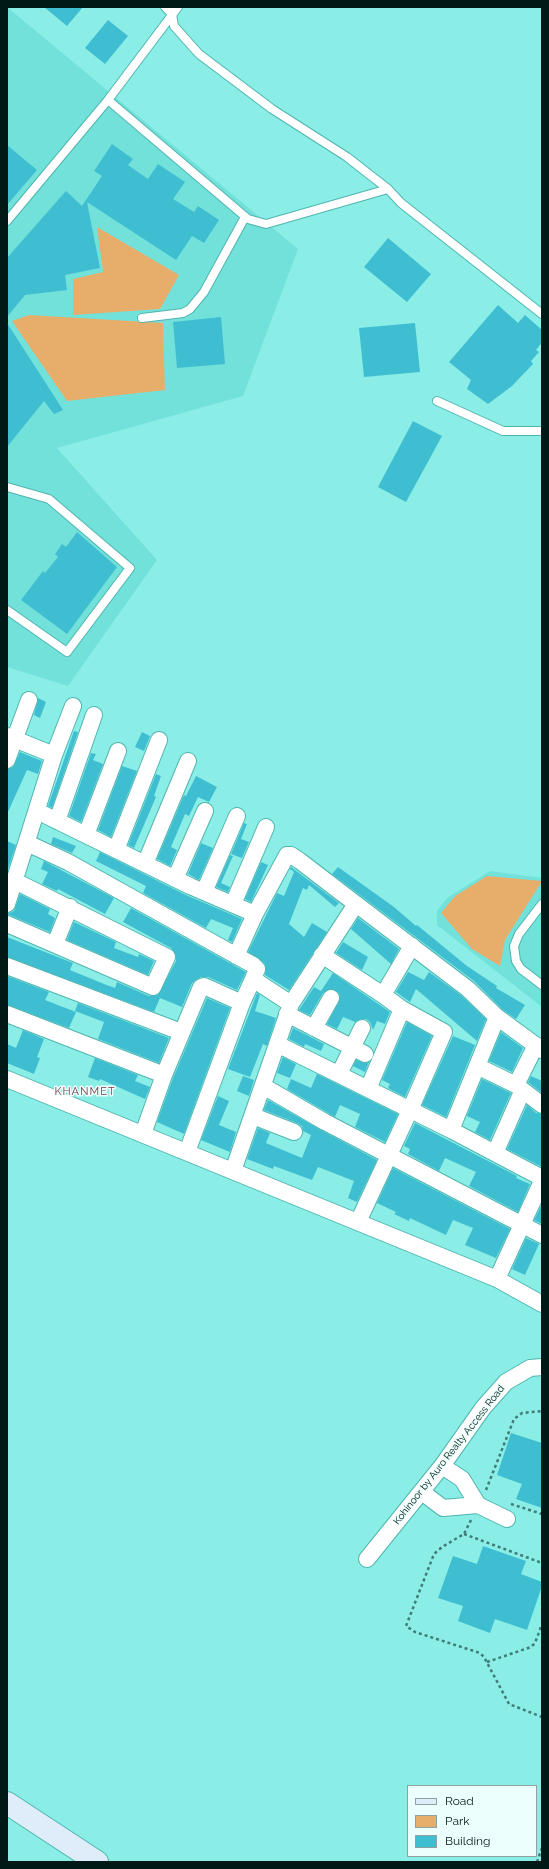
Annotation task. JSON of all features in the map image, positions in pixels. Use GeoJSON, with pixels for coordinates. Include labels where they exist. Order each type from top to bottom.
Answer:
{"type":"FeatureCollection","features":[{"type":"Feature","properties":{"kind":"street"},"geometry":{"type":"LineString","coordinates":[[7,760],[11,737],[29,700]]}},
{"type":"Feature","properties":{"kind":"street"},"geometry":{"type":"LineString","coordinates":[[7,904],[54,755],[73,706]]}},
{"type":"Feature","properties":{"kind":"street"},"geometry":{"type":"LineString","coordinates":[[57,821],[94,716]]}},
{"type":"Feature","properties":{"kind":"street"},"geometry":{"type":"LineString","coordinates":[[11,737],[54,755]]}},
{"type":"Feature","properties":{"kind":"street"},"geometry":{"type":"LineString","coordinates":[[116,850],[159,740]]}},
{"type":"Feature","properties":{"kind":"street"},"geometry":{"type":"LineString","coordinates":[[86,835],[118,751]]}},
{"type":"Feature","properties":{"kind":"street"},"geometry":{"type":"LineString","coordinates":[[145,864],[188,761]]}},
{"type":"Feature","properties":{"kind":"street"},"geometry":{"type":"LineString","coordinates":[[37,811],[175,879],[255,914]]}},
{"type":"Feature","properties":{"kind":"street"},"geometry":{"type":"LineString","coordinates":[[175,879],[205,811]]}},
{"type":"Feature","properties":{"kind":"street"},"geometry":{"type":"LineString","coordinates":[[204,892],[237,816]]}},
{"type":"Feature","properties":{"kind":"street"},"geometry":{"type":"LineString","coordinates":[[232,904],[266,827]]}},
{"type":"Feature","properties":{"kind":"street"},"geometry":{"type":"LineString","coordinates":[[27,843],[68,862],[255,967],[256,969],[253,979],[242,1003],[187,1152]]}},
{"type":"Feature","properties":{"kind":"street"},"geometry":{"type":"LineString","coordinates":[[236,956],[255,914],[287,855],[291,855],[468,989],[497,1017],[539,1047],[519,1088],[495,1153]]}},
{"type":"Feature","properties":{"kind":"street"},"geometry":{"type":"LineString","coordinates":[[7,924],[153,986],[167,957],[70,907],[15,881]]}},
{"type":"Feature","properties":{"kind":"street"},"geometry":{"type":"LineString","coordinates":[[233,1171],[289,1009],[322,955],[356,904]]}},
{"type":"Feature","properties":{"kind":"street"},"geometry":{"type":"LineString","coordinates":[[55,944],[70,907]]}},
{"type":"Feature","properties":{"kind":"street"},"geometry":{"type":"LineString","coordinates":[[383,995],[412,946]]}},
{"type":"Feature","properties":{"kind":"street"},"geometry":{"type":"LineString","coordinates":[[322,955],[402,1009],[444,1032],[358,1222]]}},
{"type":"Feature","properties":{"kind":"street"},"geometry":{"type":"LineString","coordinates":[[7,966],[181,1032]]}},
{"type":"Feature","properties":{"kind":"street"},"geometry":{"type":"LineString","coordinates":[[253,979],[314,1028],[358,1051]]}},
{"type":"Feature","properties":{"kind":"street"},"geometry":{"type":"LineString","coordinates":[[143,1134],[181,1032],[202,986],[242,1003]]}},
{"type":"Feature","properties":{"kind":"street"},"geometry":{"type":"LineString","coordinates":[[314,1028],[331,998]]}},
{"type":"Feature","properties":{"kind":"street"},"geometry":{"type":"LineString","coordinates":[[368,1089],[402,1009]]}},
{"type":"Feature","properties":{"kind":"street"},"geometry":{"type":"LineString","coordinates":[[7,1014],[164,1075]]}},
{"type":"Feature","properties":{"kind":"street"},"geometry":{"type":"LineString","coordinates":[[451,1130],[497,1017]]}},
{"type":"Feature","properties":{"kind":"street"},"geometry":{"type":"LineString","coordinates":[[339,1074],[358,1051],[362,1028]]}},
{"type":"Feature","properties":{"kind":"street"},"geometry":{"type":"LineString","coordinates":[[277,1044],[541,1176],[497,1279]]}},
{"type":"Feature","properties":{"kind":"street"},"geometry":{"type":"LineString","coordinates":[[477,1066],[519,1088],[542,1106]]}},
{"type":"Feature","properties":{"kind":"street"},"geometry":{"type":"LineString","coordinates":[[7,1079],[497,1279],[542,1304]]}},
{"type":"Feature","properties":{"kind":"street"},"geometry":{"type":"LineString","coordinates":[[263,1086],[325,1122],[542,1235]]}},
{"type":"Feature","properties":{"kind":"street"},"geometry":{"type":"LineString","coordinates":[[253,1116],[294,1132]]}},
{"type":"Feature","properties":{"kind":"street","name":"Kohinoor by Auro Realty Access Road"},"geometry":{"type":"LineString","coordinates":[[367,1559],[442,1466],[483,1408],[506,1382],[530,1368],[542,1367]]}},
{"type":"Feature","properties":{"kind":"street"},"geometry":{"type":"LineString","coordinates":[[442,1466],[462,1479],[481,1500],[507,1519]]}},
{"type":"Feature","properties":{"kind":"street"},"geometry":{"type":"LineString","coordinates":[[422,1492],[443,1508],[481,1500]]}},
{"type":"Feature","properties":{"kind":"street"},"geometry":{"type":"LineString","coordinates":[[7,1803],[97,1862]]}},
{"type":"Feature","properties":{"kind":"street"},"geometry":{"type":"LineString","coordinates":[[7,1821],[71,1862]]}},
{"type":"Feature","properties":{"kind":"lane"},"geometry":{"type":"LineString","coordinates":[[165,7],[172,14],[174,26],[199,54],[272,109],[347,157],[388,189],[401,203],[542,314]]}},
{"type":"Feature","properties":{"kind":"lane"},"geometry":{"type":"LineString","coordinates":[[7,221],[108,100],[178,7]]}},
{"type":"Feature","properties":{"kind":"lane"},"geometry":{"type":"LineString","coordinates":[[108,100],[248,220],[266,224],[388,189]]}},
{"type":"Feature","properties":{"kind":"lane"},"geometry":{"type":"LineString","coordinates":[[142,318],[183,313],[190,309],[204,292],[245,217]]}},
{"type":"Feature","properties":{"kind":"lane"},"geometry":{"type":"LineString","coordinates":[[437,401],[503,431],[542,431]]}},
{"type":"Feature","properties":{"kind":"lane"},"geometry":{"type":"LineString","coordinates":[[7,487],[49,500],[130,568],[67,652],[7,610]]}},
{"type":"Feature","properties":{"kind":"lane"},"geometry":{"type":"LineString","coordinates":[[542,904],[519,934],[514,946],[516,961],[521,969],[542,985]]}},
{"type":"Feature","properties":{"kind":"path"},"geometry":{"type":"LineString","coordinates":[[542,1411],[522,1413],[514,1419],[481,1500],[464,1534],[442,1547],[434,1554],[406,1626],[415,1632],[480,1653],[487,1662],[509,1704],[542,1717]]}},
{"type":"Feature","properties":{"kind":"path"},"geometry":{"type":"LineString","coordinates":[[464,1534],[542,1563]]}},
{"type":"Feature","properties":{"kind":"path"},"geometry":{"type":"LineString","coordinates":[[487,1662],[531,1647],[535,1643],[542,1624]]}},
{"type":"Feature","properties":{"kind":"path"},"geometry":{"type":"LineString","coordinates":[[537,1862],[542,1848]]}},
{"type":"Feature","properties":{"kind":"shaded area"},"geometry":{"type":"Polygon","coordinates":[[[7,7],[298,249],[243,396],[57,448],[157,560],[68,686],[7,667],[7,7]]]}},
{"type":"Feature","properties":{"kind":"shaded area"},"geometry":{"type":"Polygon","coordinates":[[[490,871],[542,878],[542,1007],[437,925],[437,911],[447,898],[490,871]]]}},
{"type":"Feature","properties":{"kind":"green space"},"geometry":{"type":"Polygon","coordinates":[[[97,227],[179,275],[160,309],[73,315],[73,279],[103,272],[97,227]]]}},
{"type":"Feature","properties":{"kind":"green space"},"geometry":{"type":"Polygon","coordinates":[[[29,315],[163,323],[165,390],[67,401],[12,321],[29,315]]]}},
{"type":"Feature","properties":{"kind":"green space"},"geometry":{"type":"Polygon","coordinates":[[[487,876],[542,881],[505,940],[500,966],[472,949],[441,913],[455,896],[487,876]]]}},
{"type":"Feature","properties":{"kind":"building"},"geometry":{"type":"Polygon","coordinates":[[[44,7],[83,7],[67,26],[44,7]]]}},
{"type":"Feature","properties":{"kind":"building"},"geometry":{"type":"Polygon","coordinates":[[[108,20],[128,36],[105,64],[85,48],[108,20]]]}},
{"type":"Feature","properties":{"kind":"building"},"geometry":{"type":"Polygon","coordinates":[[[112,144],[133,159],[128,165],[148,179],[158,164],[185,182],[173,199],[194,212],[198,206],[219,220],[204,243],[192,236],[176,260],[87,202],[100,268],[65,275],[67,290],[25,295],[7,317],[7,258],[66,191],[82,206],[102,176],[94,171],[112,144]]]}},
{"type":"Feature","properties":{"kind":"building"},"geometry":{"type":"Polygon","coordinates":[[[7,145],[37,170],[7,205],[7,145]]]}},
{"type":"Feature","properties":{"kind":"building"},"geometry":{"type":"Polygon","coordinates":[[[388,238],[431,274],[407,302],[364,267],[388,238]]]}},
{"type":"Feature","properties":{"kind":"building"},"geometry":{"type":"Polygon","coordinates":[[[498,305],[518,323],[525,315],[542,330],[542,342],[536,350],[539,352],[531,361],[533,364],[512,386],[488,404],[467,389],[471,380],[449,362],[498,305]]]}},
{"type":"Feature","properties":{"kind":"building"},"geometry":{"type":"Polygon","coordinates":[[[221,317],[225,364],[177,368],[173,322],[221,317]]]}},
{"type":"Feature","properties":{"kind":"building"},"geometry":{"type":"Polygon","coordinates":[[[7,323],[63,410],[54,414],[44,401],[7,447],[7,323]]]}},
{"type":"Feature","properties":{"kind":"building"},"geometry":{"type":"Polygon","coordinates":[[[415,323],[420,372],[364,377],[359,328],[415,323]]]}},
{"type":"Feature","properties":{"kind":"building"},"geometry":{"type":"Polygon","coordinates":[[[413,421],[442,436],[406,502],[378,487],[413,421]]]}},
{"type":"Feature","properties":{"kind":"building"},"geometry":{"type":"Polygon","coordinates":[[[77,532],[117,567],[67,634],[21,600],[43,571],[45,573],[58,557],[55,554],[62,544],[66,547],[77,532]]]}},
{"type":"Feature","properties":{"kind":"building"},"geometry":{"type":"Polygon","coordinates":[[[38,698],[46,702],[40,718],[34,715],[38,698]]]}},
{"type":"Feature","properties":{"kind":"building"},"geometry":{"type":"Polygon","coordinates":[[[74,731],[78,732],[52,808],[48,806],[74,731]]]}},
{"type":"Feature","properties":{"kind":"building"},"geometry":{"type":"Polygon","coordinates":[[[142,732],[150,736],[144,751],[135,747],[142,732]]]}},
{"type":"Feature","properties":{"kind":"building"},"geometry":{"type":"Polygon","coordinates":[[[20,752],[42,761],[38,774],[27,770],[7,814],[7,769],[13,767],[20,752]]]}},
{"type":"Feature","properties":{"kind":"building"},"geometry":{"type":"Polygon","coordinates":[[[91,753],[96,754],[93,760],[103,764],[81,822],[69,816],[91,753]]]}},
{"type":"Feature","properties":{"kind":"building"},"geometry":{"type":"Polygon","coordinates":[[[122,766],[137,771],[111,837],[98,830],[122,766]]]}},
{"type":"Feature","properties":{"kind":"building"},"geometry":{"type":"Polygon","coordinates":[[[156,774],[161,776],[154,796],[156,797],[134,848],[128,845],[156,774]]]}},
{"type":"Feature","properties":{"kind":"building"},"geometry":{"type":"Polygon","coordinates":[[[196,776],[217,787],[209,802],[198,797],[189,816],[185,814],[171,847],[177,850],[170,866],[157,859],[184,795],[186,796],[196,776]]]}},
{"type":"Feature","properties":{"kind":"building"},"geometry":{"type":"Polygon","coordinates":[[[244,823],[247,824],[241,839],[249,842],[242,858],[231,854],[244,823]]]}},
{"type":"Feature","properties":{"kind":"building"},"geometry":{"type":"Polygon","coordinates":[[[53,837],[76,846],[72,853],[51,844],[53,837]]]}},
{"type":"Feature","properties":{"kind":"building"},"geometry":{"type":"Polygon","coordinates":[[[7,841],[16,845],[7,872],[7,841]]]}},
{"type":"Feature","properties":{"kind":"building"},"geometry":{"type":"Polygon","coordinates":[[[201,843],[213,848],[199,880],[188,874],[201,843]]]}},
{"type":"Feature","properties":{"kind":"building"},"geometry":{"type":"Polygon","coordinates":[[[100,852],[186,895],[242,919],[232,942],[228,940],[233,928],[211,919],[206,928],[143,893],[146,886],[96,861],[100,852]]]}},
{"type":"Feature","properties":{"kind":"building"},"geometry":{"type":"Polygon","coordinates":[[[230,855],[233,856],[221,883],[230,887],[228,892],[216,887],[230,855]]]}},
{"type":"Feature","properties":{"kind":"building"},"geometry":{"type":"Polygon","coordinates":[[[44,861],[114,898],[105,914],[58,889],[57,891],[42,884],[48,872],[41,869],[44,861]]]}},
{"type":"Feature","properties":{"kind":"building"},"geometry":{"type":"Polygon","coordinates":[[[261,862],[268,865],[251,902],[245,899],[261,862]]]}},
{"type":"Feature","properties":{"kind":"building"},"geometry":{"type":"Polygon","coordinates":[[[291,867],[339,903],[335,907],[309,885],[307,890],[303,888],[289,924],[304,937],[312,923],[327,932],[289,990],[265,975],[266,968],[264,963],[248,952],[277,893],[284,896],[294,872],[290,869],[291,867]]]}},
{"type":"Feature","properties":{"kind":"building"},"geometry":{"type":"Polygon","coordinates":[[[338,867],[394,907],[467,966],[497,986],[496,988],[525,1005],[516,1019],[503,1010],[474,981],[332,874],[338,867]]]}},
{"type":"Feature","properties":{"kind":"building"},"geometry":{"type":"Polygon","coordinates":[[[20,894],[50,909],[48,914],[55,918],[50,932],[7,914],[14,911],[20,894]]]}},
{"type":"Feature","properties":{"kind":"building"},"geometry":{"type":"Polygon","coordinates":[[[131,908],[246,972],[237,990],[208,977],[201,977],[192,983],[182,1007],[160,998],[154,1012],[7,957],[7,937],[73,963],[70,970],[104,984],[115,988],[117,982],[149,996],[158,995],[176,961],[176,956],[171,948],[123,922],[131,908]]]}},
{"type":"Feature","properties":{"kind":"building"},"geometry":{"type":"Polygon","coordinates":[[[358,918],[399,949],[391,964],[351,929],[358,918]]]}},
{"type":"Feature","properties":{"kind":"building"},"geometry":{"type":"Polygon","coordinates":[[[74,922],[116,942],[114,948],[138,957],[139,954],[154,961],[148,975],[67,940],[74,922]]]}},
{"type":"Feature","properties":{"kind":"building"},"geometry":{"type":"Polygon","coordinates":[[[343,942],[368,957],[362,970],[336,953],[343,942]]]}},
{"type":"Feature","properties":{"kind":"building"},"geometry":{"type":"Polygon","coordinates":[[[408,972],[424,980],[429,972],[462,996],[486,1019],[477,1041],[416,989],[410,1002],[396,992],[408,972]]]}},
{"type":"Feature","properties":{"kind":"building"},"geometry":{"type":"Polygon","coordinates":[[[333,973],[390,1012],[385,1024],[377,1021],[373,1030],[370,1022],[366,1019],[361,1019],[355,1022],[343,1017],[337,1029],[327,1024],[340,998],[339,993],[331,989],[323,993],[310,1015],[299,1010],[314,987],[321,991],[333,973]]]}},
{"type":"Feature","properties":{"kind":"building"},"geometry":{"type":"Polygon","coordinates":[[[7,976],[49,992],[45,1000],[76,1012],[69,1028],[7,1005],[7,976]]]}},
{"type":"Feature","properties":{"kind":"building"},"geometry":{"type":"Polygon","coordinates":[[[257,993],[260,995],[255,1011],[276,1018],[267,1046],[263,1044],[250,1077],[228,1069],[257,993]]]}},
{"type":"Feature","properties":{"kind":"building"},"geometry":{"type":"Polygon","coordinates":[[[207,998],[230,1008],[184,1134],[157,1122],[173,1078],[207,998]]]}},
{"type":"Feature","properties":{"kind":"building"},"geometry":{"type":"Polygon","coordinates":[[[78,1003],[169,1038],[159,1063],[98,1039],[104,1022],[75,1011],[78,1003]]]}},
{"type":"Feature","properties":{"kind":"building"},"geometry":{"type":"Polygon","coordinates":[[[407,1022],[432,1036],[405,1097],[388,1088],[390,1084],[382,1080],[407,1022]]]}},
{"type":"Feature","properties":{"kind":"building"},"geometry":{"type":"Polygon","coordinates":[[[293,1028],[324,1044],[321,1051],[305,1044],[304,1047],[289,1039],[293,1028]]]}},
{"type":"Feature","properties":{"kind":"building"},"geometry":{"type":"Polygon","coordinates":[[[23,1030],[44,1039],[37,1057],[40,1058],[34,1074],[7,1063],[7,1044],[16,1048],[23,1030]]]}},
{"type":"Feature","properties":{"kind":"building"},"geometry":{"type":"Polygon","coordinates":[[[501,1032],[523,1048],[512,1072],[489,1061],[501,1032]]]}},
{"type":"Feature","properties":{"kind":"building"},"geometry":{"type":"Polygon","coordinates":[[[453,1036],[475,1045],[446,1117],[422,1105],[453,1036]]]}},
{"type":"Feature","properties":{"kind":"building"},"geometry":{"type":"Polygon","coordinates":[[[283,1057],[296,1064],[290,1078],[277,1073],[283,1057]]]}},
{"type":"Feature","properties":{"kind":"building"},"geometry":{"type":"Polygon","coordinates":[[[95,1058],[138,1075],[135,1081],[150,1087],[145,1099],[100,1079],[99,1081],[88,1077],[95,1058]]]}},
{"type":"Feature","properties":{"kind":"building"},"geometry":{"type":"Polygon","coordinates":[[[356,1060],[365,1063],[369,1062],[365,1072],[353,1066],[356,1060]]]}},
{"type":"Feature","properties":{"kind":"building"},"geometry":{"type":"Polygon","coordinates":[[[317,1074],[398,1114],[385,1142],[355,1127],[360,1114],[340,1105],[335,1117],[287,1089],[291,1079],[311,1088],[317,1074]]]}},
{"type":"Feature","properties":{"kind":"building"},"geometry":{"type":"Polygon","coordinates":[[[243,1076],[254,1080],[249,1096],[237,1091],[243,1076]]]}},
{"type":"Feature","properties":{"kind":"building"},"geometry":{"type":"Polygon","coordinates":[[[531,1076],[542,1081],[542,1093],[528,1082],[531,1076]]]}},
{"type":"Feature","properties":{"kind":"building"},"geometry":{"type":"Polygon","coordinates":[[[482,1079],[511,1093],[490,1140],[475,1132],[480,1122],[467,1116],[482,1079]]]}},
{"type":"Feature","properties":{"kind":"building"},"geometry":{"type":"Polygon","coordinates":[[[218,1096],[229,1101],[219,1125],[236,1132],[230,1152],[201,1140],[218,1096]]]}},
{"type":"Feature","properties":{"kind":"building"},"geometry":{"type":"Polygon","coordinates":[[[268,1100],[377,1160],[357,1202],[348,1198],[354,1181],[318,1167],[312,1180],[274,1166],[273,1169],[247,1159],[258,1128],[270,1133],[266,1143],[302,1158],[311,1135],[303,1131],[302,1126],[297,1123],[264,1110],[268,1100]]]}},
{"type":"Feature","properties":{"kind":"building"},"geometry":{"type":"Polygon","coordinates":[[[527,1105],[536,1113],[542,1114],[542,1167],[507,1149],[527,1105]]]}},
{"type":"Feature","properties":{"kind":"building"},"geometry":{"type":"Polygon","coordinates":[[[415,1123],[517,1176],[516,1178],[530,1184],[518,1212],[469,1186],[476,1172],[445,1158],[439,1171],[408,1154],[410,1149],[404,1146],[415,1123]]]}},
{"type":"Feature","properties":{"kind":"building"},"geometry":{"type":"Polygon","coordinates":[[[393,1168],[510,1229],[496,1258],[465,1245],[473,1228],[453,1220],[446,1235],[410,1218],[409,1221],[394,1214],[396,1212],[377,1203],[393,1168]]]}},
{"type":"Feature","properties":{"kind":"building"},"geometry":{"type":"Polygon","coordinates":[[[542,1204],[542,1224],[534,1220],[542,1204]]]}},
{"type":"Feature","properties":{"kind":"building"},"geometry":{"type":"Polygon","coordinates":[[[526,1238],[539,1244],[525,1275],[512,1269],[526,1238]]]}},
{"type":"Feature","properties":{"kind":"building"},"geometry":{"type":"Polygon","coordinates":[[[511,1433],[542,1443],[542,1508],[516,1499],[522,1484],[497,1475],[511,1433]]]}},
{"type":"Feature","properties":{"kind":"building"},"geometry":{"type":"Polygon","coordinates":[[[483,1546],[526,1561],[521,1574],[542,1582],[527,1630],[495,1619],[490,1633],[458,1621],[463,1606],[438,1598],[453,1556],[477,1564],[483,1546]]]}},
{"type":"Feature","properties":{"kind":"district","name":"KHANMET"},"geometry":{"type":"Point","coordinates":[85,1092]}}]}
